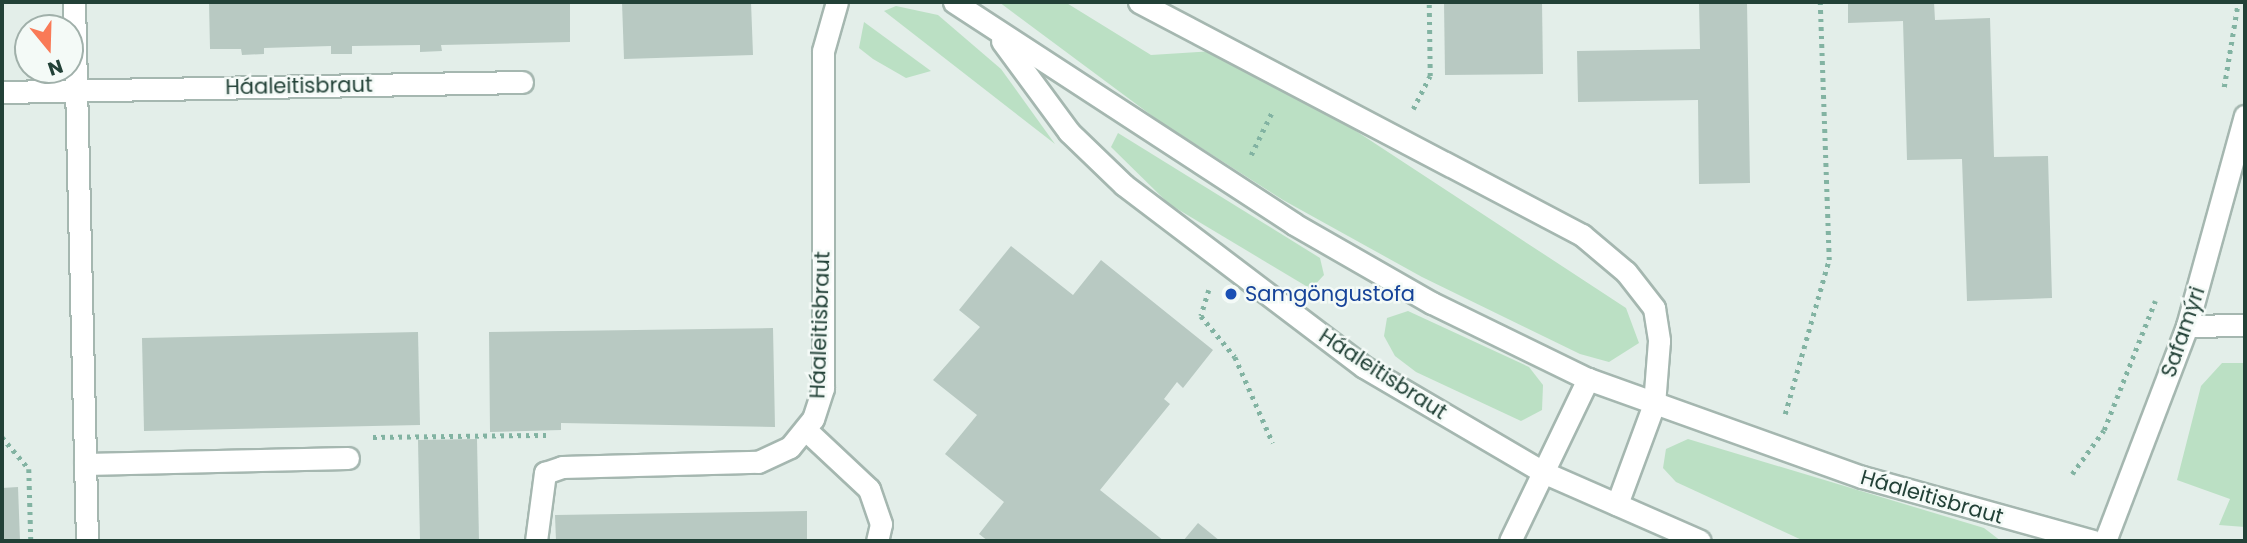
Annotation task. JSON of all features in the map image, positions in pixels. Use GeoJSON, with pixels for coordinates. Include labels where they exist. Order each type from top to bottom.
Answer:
{"type":"FeatureCollection","features":[{"type":"Feature","properties":{"kind":"street"},"geometry":{"type":"LineString","coordinates":[[74,2],[87,541]]}},
{"type":"Feature","properties":{"kind":"street","name":"Háaleitisbraut"},"geometry":{"type":"LineString","coordinates":[[807,431],[823,388],[823,51],[837,2]]}},
{"type":"Feature","properties":{"kind":"street","name":"Háaleitisbraut"},"geometry":{"type":"LineString","coordinates":[[954,2],[994,31],[1294,224],[1432,303],[1588,379],[1861,477],[2092,541]]}},
{"type":"Feature","properties":{"kind":"street"},"geometry":{"type":"LineString","coordinates":[[1139,2],[1583,235],[1626,272],[1654,308],[1660,341],[1654,404],[1617,504]]}},
{"type":"Feature","properties":{"kind":"street","name":"Háaleitisbraut"},"geometry":{"type":"LineString","coordinates":[[994,31],[1069,132],[1124,185],[1364,367],[1543,472],[1700,541]]}},
{"type":"Feature","properties":{"kind":"street","name":"Háaleitisbraut"},"geometry":{"type":"LineString","coordinates":[[2,92],[522,82]]}},
{"type":"Feature","properties":{"kind":"street","name":"Safamýri"},"geometry":{"type":"LineString","coordinates":[[2105,541],[2188,326],[2245,116]]}},
{"type":"Feature","properties":{"kind":"street"},"geometry":{"type":"LineString","coordinates":[[2188,326],[2245,325]]}},
{"type":"Feature","properties":{"kind":"street"},"geometry":{"type":"LineString","coordinates":[[1510,541],[1588,379]]}},
{"type":"Feature","properties":{"kind":"street"},"geometry":{"type":"LineString","coordinates":[[536,541],[545,473],[562,467],[758,462],[807,431],[869,489],[880,515],[877,541]]}},
{"type":"Feature","properties":{"kind":"street"},"geometry":{"type":"LineString","coordinates":[[85,464],[348,458]]}},
{"type":"Feature","properties":{"kind":"path"},"geometry":{"type":"LineString","coordinates":[[1409,115],[1430,76],[1429,2]]}},
{"type":"Feature","properties":{"kind":"path"},"geometry":{"type":"LineString","coordinates":[[1782,423],[1829,260],[1820,2]]}},
{"type":"Feature","properties":{"kind":"path"},"geometry":{"type":"LineString","coordinates":[[1215,281],[1199,304],[1201,316],[1235,357],[1273,443]]}},
{"type":"Feature","properties":{"kind":"path"},"geometry":{"type":"LineString","coordinates":[[424,437],[488,436]]}},
{"type":"Feature","properties":{"kind":"path"},"geometry":{"type":"LineString","coordinates":[[2,437],[29,469],[32,541]]}},
{"type":"Feature","properties":{"kind":"green space"},"geometry":{"type":"Polygon","coordinates":[[[999,2],[1065,2],[1151,55],[1214,51],[1327,112],[1626,308],[1639,343],[1609,362],[1580,354],[1422,277],[1283,200],[1159,121],[999,2]]]}},
{"type":"Feature","properties":{"kind":"green space"},"geometry":{"type":"Polygon","coordinates":[[[896,6],[938,15],[1001,69],[1055,144],[884,11],[896,6]]]}},
{"type":"Feature","properties":{"kind":"green space"},"geometry":{"type":"Polygon","coordinates":[[[864,22],[931,71],[906,78],[873,59],[859,48],[864,22]]]}},
{"type":"Feature","properties":{"kind":"green space"},"geometry":{"type":"Polygon","coordinates":[[[1118,133],[1320,258],[1324,275],[1311,289],[1169,204],[1111,147],[1118,133]]]}},
{"type":"Feature","properties":{"kind":"green space"},"geometry":{"type":"Polygon","coordinates":[[[1408,311],[1529,367],[1543,385],[1542,410],[1521,421],[1416,372],[1395,356],[1384,336],[1387,318],[1408,311]]]}},
{"type":"Feature","properties":{"kind":"green space"},"geometry":{"type":"Polygon","coordinates":[[[2222,363],[2245,363],[2245,527],[2219,525],[2230,499],[2177,480],[2201,386],[2222,363]]]}},
{"type":"Feature","properties":{"kind":"green space"},"geometry":{"type":"Polygon","coordinates":[[[1688,439],[1984,528],[2001,541],[1804,541],[1676,482],[1663,468],[1666,449],[1688,439]]]}},
{"type":"Feature","properties":{"kind":"building"},"geometry":{"type":"Polygon","coordinates":[[[209,2],[570,2],[570,42],[441,45],[442,51],[420,52],[420,45],[352,46],[352,54],[331,54],[331,46],[264,48],[264,54],[242,55],[241,49],[210,49],[209,2]]]}},
{"type":"Feature","properties":{"kind":"building"},"geometry":{"type":"Polygon","coordinates":[[[622,2],[751,2],[753,55],[624,59],[622,2]]]}},
{"type":"Feature","properties":{"kind":"building"},"geometry":{"type":"Polygon","coordinates":[[[1444,2],[1542,2],[1543,74],[1445,75],[1444,2]]]}},
{"type":"Feature","properties":{"kind":"building"},"geometry":{"type":"Polygon","coordinates":[[[1699,2],[1747,2],[1750,183],[1699,184],[1698,100],[1578,102],[1577,51],[1700,49],[1699,2]]]}},
{"type":"Feature","properties":{"kind":"building"},"geometry":{"type":"Polygon","coordinates":[[[1848,2],[1934,2],[1935,20],[1990,18],[1994,157],[2048,156],[2052,298],[1967,301],[1962,159],[1907,160],[1903,21],[1848,23],[1848,2]]]}},
{"type":"Feature","properties":{"kind":"building"},"geometry":{"type":"Polygon","coordinates":[[[1011,246],[1073,295],[1101,260],[1213,350],[1183,388],[1177,382],[1164,399],[1170,404],[1100,490],[1164,541],[988,541],[979,534],[1004,502],[945,454],[977,415],[933,380],[980,327],[959,310],[1011,246]]]}},
{"type":"Feature","properties":{"kind":"building"},"geometry":{"type":"Polygon","coordinates":[[[773,328],[775,427],[561,423],[561,430],[490,432],[489,332],[773,328]]]}},
{"type":"Feature","properties":{"kind":"building"},"geometry":{"type":"Polygon","coordinates":[[[418,332],[420,425],[144,431],[142,338],[418,332]]]}},
{"type":"Feature","properties":{"kind":"building"},"geometry":{"type":"Polygon","coordinates":[[[477,439],[479,541],[420,541],[418,440],[477,439]]]}},
{"type":"Feature","properties":{"kind":"building"},"geometry":{"type":"Polygon","coordinates":[[[18,487],[20,541],[2,541],[2,488],[18,487]]]}},
{"type":"Feature","properties":{"kind":"building"},"geometry":{"type":"Polygon","coordinates":[[[807,511],[807,541],[556,541],[555,515],[807,511]]]}},
{"type":"Feature","properties":{"kind":"building"},"geometry":{"type":"Polygon","coordinates":[[[1198,523],[1220,541],[1183,541],[1198,523]]]}},
{"type":"Feature","properties":{"kind":"place","name":"Samgöngustofa"},"geometry":{"type":"Point","coordinates":[1231,294]}}]}
